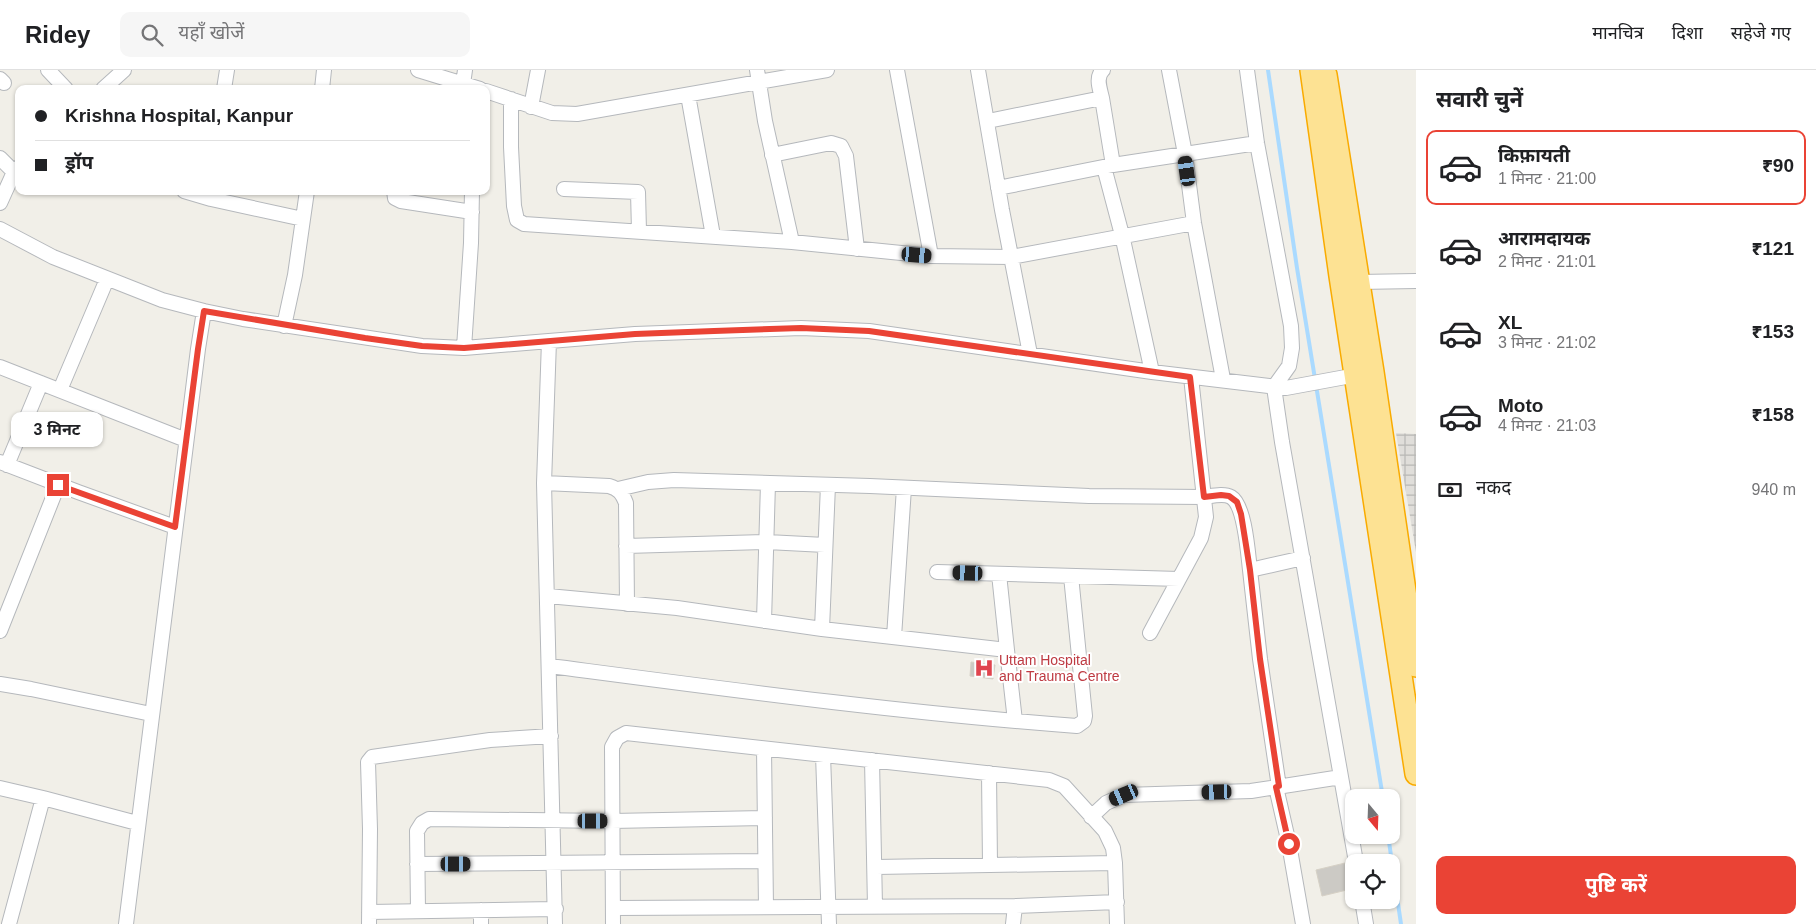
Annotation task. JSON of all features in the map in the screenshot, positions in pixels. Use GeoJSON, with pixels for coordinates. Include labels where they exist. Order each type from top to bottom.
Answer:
{"type":"FeatureCollection","features":[{"type":"Feature","properties":{"kind":"highway"},"geometry":{"type":"LineString","coordinates":[[1311,70],[1416,666]]}},
{"type":"Feature","properties":{"kind":"highway"},"geometry":{"type":"LineString","coordinates":[[1326,70],[1359,282],[1364,373],[1416,774]]}},
{"type":"Feature","properties":{"kind":"street"},"geometry":{"type":"LineString","coordinates":[[48,70],[62,85]]}},
{"type":"Feature","properties":{"kind":"street"},"geometry":{"type":"LineString","coordinates":[[107,85],[124,70]]}},
{"type":"Feature","properties":{"kind":"street"},"geometry":{"type":"LineString","coordinates":[[225,85],[227,70]]}},
{"type":"Feature","properties":{"kind":"street"},"geometry":{"type":"LineString","coordinates":[[322,85],[324,70]]}},
{"type":"Feature","properties":{"kind":"street"},"geometry":{"type":"LineString","coordinates":[[418,70],[464,77],[475,85]]}},
{"type":"Feature","properties":{"kind":"street"},"geometry":{"type":"LineString","coordinates":[[531,107],[538,70]]}},
{"type":"Feature","properties":{"kind":"street"},"geometry":{"type":"LineString","coordinates":[[490,92],[552,113],[577,114],[688,95],[759,76],[827,70]]}},
{"type":"Feature","properties":{"kind":"street"},"geometry":{"type":"LineString","coordinates":[[897,70],[931,256]]}},
{"type":"Feature","properties":{"kind":"street"},"geometry":{"type":"LineString","coordinates":[[978,70],[998,188],[1030,354]]}},
{"type":"Feature","properties":{"kind":"street"},"geometry":{"type":"LineString","coordinates":[[1104,70],[1098,78],[1109,166],[1152,372]]}},
{"type":"Feature","properties":{"kind":"street"},"geometry":{"type":"LineString","coordinates":[[1168,70],[1185,154],[1194,223],[1223,379]]}},
{"type":"Feature","properties":{"kind":"street"},"geometry":{"type":"LineString","coordinates":[[1247,70],[1257,143],[1291,326],[1292,348],[1280,387],[1282,442],[1355,854]]}},
{"type":"Feature","properties":{"kind":"street"},"geometry":{"type":"LineString","coordinates":[[759,76],[765,121],[792,242]]}},
{"type":"Feature","properties":{"kind":"street"},"geometry":{"type":"LineString","coordinates":[[688,95],[713,236]]}},
{"type":"Feature","properties":{"kind":"street"},"geometry":{"type":"LineString","coordinates":[[988,121],[1102,98]]}},
{"type":"Feature","properties":{"kind":"street"},"geometry":{"type":"LineString","coordinates":[[511,100],[514,206],[517,220],[524,224],[792,242],[931,256],[1011,257],[1194,223]]}},
{"type":"Feature","properties":{"kind":"street"},"geometry":{"type":"LineString","coordinates":[[772,155],[831,143],[842,146],[846,156],[858,249]]}},
{"type":"Feature","properties":{"kind":"street"},"geometry":{"type":"LineString","coordinates":[[998,188],[1109,166],[1257,143]]}},
{"type":"Feature","properties":{"kind":"street"},"geometry":{"type":"LineString","coordinates":[[0,158],[15,169]]}},
{"type":"Feature","properties":{"kind":"street"},"geometry":{"type":"LineString","coordinates":[[0,203],[15,172]]}},
{"type":"Feature","properties":{"kind":"street"},"geometry":{"type":"LineString","coordinates":[[564,189],[638,192],[639,231]]}},
{"type":"Feature","properties":{"kind":"street"},"geometry":{"type":"LineString","coordinates":[[211,195],[303,219]]}},
{"type":"Feature","properties":{"kind":"street"},"geometry":{"type":"LineString","coordinates":[[284,326],[295,275],[306,195]]}},
{"type":"Feature","properties":{"kind":"street"},"geometry":{"type":"LineString","coordinates":[[395,195],[395,198],[401,201],[472,212]]}},
{"type":"Feature","properties":{"kind":"street"},"geometry":{"type":"LineString","coordinates":[[464,348],[472,195]]}},
{"type":"Feature","properties":{"kind":"street"},"geometry":{"type":"LineString","coordinates":[[0,229],[53,257],[162,300],[204,311],[284,326],[422,346],[464,348],[635,334],[801,328],[869,331],[1152,372],[1280,387],[1364,373]]}},
{"type":"Feature","properties":{"kind":"street"},"geometry":{"type":"LineString","coordinates":[[60,390],[107,279]]}},
{"type":"Feature","properties":{"kind":"street"},"geometry":{"type":"LineString","coordinates":[[1359,282],[1416,281]]}},
{"type":"Feature","properties":{"kind":"street"},"geometry":{"type":"LineString","coordinates":[[126,924],[186,440],[204,311]]}},
{"type":"Feature","properties":{"kind":"street"},"geometry":{"type":"LineString","coordinates":[[549,341],[544,483],[554,821],[555,924]]}},
{"type":"Feature","properties":{"kind":"street"},"geometry":{"type":"LineString","coordinates":[[0,367],[186,440]]}},
{"type":"Feature","properties":{"kind":"street"},"geometry":{"type":"LineString","coordinates":[[1150,633],[1201,538],[1206,517],[1190,377]]}},
{"type":"Feature","properties":{"kind":"street"},"geometry":{"type":"LineString","coordinates":[[41,383],[4,463],[58,485],[175,527]]}},
{"type":"Feature","properties":{"kind":"street"},"geometry":{"type":"LineString","coordinates":[[544,483],[609,486],[618,489],[648,482],[674,480],[1090,496],[1229,496],[1237,502],[1241,514],[1278,787],[1303,924]]}},
{"type":"Feature","properties":{"kind":"street"},"geometry":{"type":"LineString","coordinates":[[764,621],[768,483]]}},
{"type":"Feature","properties":{"kind":"street"},"geometry":{"type":"LineString","coordinates":[[0,631],[58,485]]}},
{"type":"Feature","properties":{"kind":"street"},"geometry":{"type":"LineString","coordinates":[[822,629],[828,485]]}},
{"type":"Feature","properties":{"kind":"street"},"geometry":{"type":"LineString","coordinates":[[894,637],[904,488]]}},
{"type":"Feature","properties":{"kind":"street"},"geometry":{"type":"LineString","coordinates":[[618,489],[626,503],[627,604]]}},
{"type":"Feature","properties":{"kind":"street"},"geometry":{"type":"LineString","coordinates":[[626,546],[767,542],[825,545]]}},
{"type":"Feature","properties":{"kind":"street"},"geometry":{"type":"LineString","coordinates":[[1250,570],[1303,558]]}},
{"type":"Feature","properties":{"kind":"street"},"geometry":{"type":"LineString","coordinates":[[937,572],[1179,579]]}},
{"type":"Feature","properties":{"kind":"street"},"geometry":{"type":"LineString","coordinates":[[999,574],[1015,721]]}},
{"type":"Feature","properties":{"kind":"street"},"geometry":{"type":"LineString","coordinates":[[550,666],[788,696],[1077,726],[1084,721],[1071,576]]}},
{"type":"Feature","properties":{"kind":"street"},"geometry":{"type":"LineString","coordinates":[[548,596],[677,608],[822,629],[1007,650]]}},
{"type":"Feature","properties":{"kind":"street"},"geometry":{"type":"LineString","coordinates":[[0,684],[31,688],[152,714]]}},
{"type":"Feature","properties":{"kind":"street"},"geometry":{"type":"LineString","coordinates":[[613,924],[612,747],[617,738],[626,734],[1049,780],[1064,786],[1104,830],[1113,848],[1117,924]]}},
{"type":"Feature","properties":{"kind":"street"},"geometry":{"type":"LineString","coordinates":[[551,736],[490,740],[372,757],[368,762],[370,829],[369,918],[418,910],[556,908]]}},
{"type":"Feature","properties":{"kind":"street"},"geometry":{"type":"LineString","coordinates":[[764,749],[766,907]]}},
{"type":"Feature","properties":{"kind":"street"},"geometry":{"type":"LineString","coordinates":[[823,755],[829,924]]}},
{"type":"Feature","properties":{"kind":"street"},"geometry":{"type":"LineString","coordinates":[[872,760],[876,867],[875,906]]}},
{"type":"Feature","properties":{"kind":"street"},"geometry":{"type":"LineString","coordinates":[[989,773],[990,865]]}},
{"type":"Feature","properties":{"kind":"street"},"geometry":{"type":"LineString","coordinates":[[1091,817],[1106,803],[1124,795],[1250,791],[1341,777]]}},
{"type":"Feature","properties":{"kind":"street"},"geometry":{"type":"LineString","coordinates":[[0,788],[138,823]]}},
{"type":"Feature","properties":{"kind":"street"},"geometry":{"type":"LineString","coordinates":[[9,924],[43,798]]}},
{"type":"Feature","properties":{"kind":"street"},"geometry":{"type":"LineString","coordinates":[[418,910],[417,831],[422,823],[429,819],[612,821],[765,818]]}},
{"type":"Feature","properties":{"kind":"street"},"geometry":{"type":"LineString","coordinates":[[417,864],[765,861]]}},
{"type":"Feature","properties":{"kind":"street"},"geometry":{"type":"LineString","coordinates":[[876,867],[1115,863]]}},
{"type":"Feature","properties":{"kind":"street"},"geometry":{"type":"LineString","coordinates":[[613,908],[1015,906],[1117,902]]}},
{"type":"Feature","properties":{"kind":"street"},"geometry":{"type":"LineString","coordinates":[[1014,924],[1015,906]]}},
{"type":"Feature","properties":{"kind":"street"},"geometry":{"type":"LineString","coordinates":[[1364,909],[1366,924]]}},
{"type":"Feature","properties":{"kind":"street"},"geometry":{"type":"LineString","coordinates":[[481,910],[481,924]]}},
{"type":"Feature","properties":{"kind":"shaded area"},"geometry":{"type":"Polygon","coordinates":[[[1396,433],[1416,434],[1416,552],[1396,433]]]}},
{"type":"Feature","properties":{"kind":"building"},"geometry":{"type":"Polygon","coordinates":[[[971,662],[995,665],[993,679],[970,676],[971,662]]]}},
{"type":"Feature","properties":{"kind":"building"},"geometry":{"type":"Polygon","coordinates":[[[1345,863],[1345,890],[1322,896],[1316,870],[1345,863]]]}},
{"type":"Feature","properties":{"kind":"waterway"},"geometry":{"type":"LineString","coordinates":[[1268,70],[1297,268],[1382,789]]}},
{"type":"Feature","properties":{"kind":"waterway"},"geometry":{"type":"LineString","coordinates":[[1389,844],[1401,924]]}},
{"type":"Feature","properties":{"kind":"place","name":"Uttam Hospital and Trauma Centre"},"geometry":{"type":"Point","coordinates":[984,668]}},
{"type":"Feature","properties":{"kind":"route"},"geometry":{"type":"LineString","coordinates":[[58,485],[175,527],[204,311],[365,338],[422,346],[464,348],[635,334],[801,328],[869,331],[1190,377],[1204,497],[1229,496],[1237,502],[1241,514],[1279,786],[1276,787],[1289,844]]}}]}
